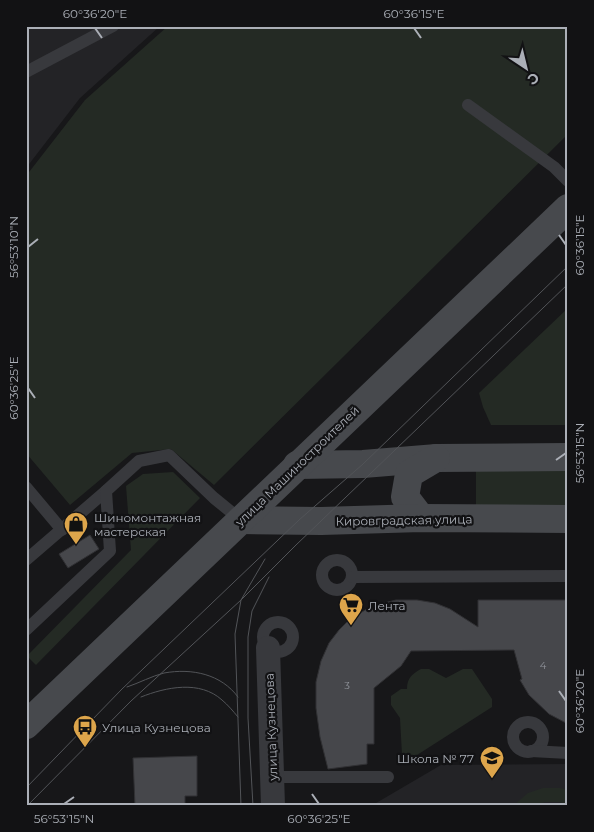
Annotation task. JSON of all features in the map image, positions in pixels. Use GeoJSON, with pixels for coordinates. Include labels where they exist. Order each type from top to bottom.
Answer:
{"type":"FeatureCollection","features":[{"type":"Feature","properties":{"kind":"main road","name":"улица Машиностроителей"},"geometry":{"type":"LineString","coordinates":[[26,726],[568,208]]}},
{"type":"Feature","properties":{"kind":"main road"},"geometry":{"type":"LineString","coordinates":[[297,465],[362,464],[437,458],[568,457]]}},
{"type":"Feature","properties":{"kind":"main road"},"geometry":{"type":"LineString","coordinates":[[421,518],[404,497],[409,474],[437,458]]}},
{"type":"Feature","properties":{"kind":"main road","name":"Кировградская улица"},"geometry":{"type":"LineString","coordinates":[[240,520],[568,519]]}},
{"type":"Feature","properties":{"kind":"street","name":"улица Кузнецова"},"geometry":{"type":"LineString","coordinates":[[268,648],[273,806]]}},
{"type":"Feature","properties":{"kind":"lane"},"geometry":{"type":"LineString","coordinates":[[26,72],[113,26]]}},
{"type":"Feature","properties":{"kind":"lane"},"geometry":{"type":"LineString","coordinates":[[468,105],[554,167],[568,181]]}},
{"type":"Feature","properties":{"kind":"lane"},"geometry":{"type":"LineString","coordinates":[[26,560],[139,461],[169,455],[240,520]]}},
{"type":"Feature","properties":{"kind":"lane"},"geometry":{"type":"LineString","coordinates":[[26,487],[62,530]]}},
{"type":"Feature","properties":{"kind":"lane"},"geometry":{"type":"LineString","coordinates":[[26,630],[110,551],[106,491]]}},
{"type":"Feature","properties":{"kind":"lane"},"geometry":{"type":"LineString","coordinates":[[352,577],[568,576]]}},
{"type":"Feature","properties":{"kind":"lane"},"geometry":{"type":"LineString","coordinates":[[531,751],[568,753]]}},
{"type":"Feature","properties":{"kind":"lane"},"geometry":{"type":"LineString","coordinates":[[273,777],[388,777]]}},
{"type":"Feature","properties":{"kind":"shaded area"},"geometry":{"type":"Polygon","coordinates":[[[26,26],[160,26],[80,98],[26,168],[26,26]]]}},
{"type":"Feature","properties":{"kind":"shaded area"},"geometry":{"type":"Polygon","coordinates":[[[168,26],[568,26],[568,134],[214,485],[171,449],[132,453],[70,505],[26,453],[26,176],[85,100],[168,26]]]}},
{"type":"Feature","properties":{"kind":"shaded area"},"geometry":{"type":"Polygon","coordinates":[[[568,308],[568,425],[491,425],[479,393],[568,308]]]}},
{"type":"Feature","properties":{"kind":"shaded area"},"geometry":{"type":"Polygon","coordinates":[[[476,464],[568,464],[568,512],[476,513],[476,464]]]}},
{"type":"Feature","properties":{"kind":"shaded area"},"geometry":{"type":"Polygon","coordinates":[[[173,472],[200,498],[36,665],[27,656],[131,550],[126,486],[143,474],[173,472]]]}},
{"type":"Feature","properties":{"kind":"shaded area"},"geometry":{"type":"Polygon","coordinates":[[[421,669],[429,669],[446,678],[463,669],[472,669],[492,699],[492,707],[417,755],[402,755],[400,718],[391,705],[391,696],[401,689],[407,689],[411,677],[421,669]]]}},
{"type":"Feature","properties":{"kind":"shaded area","name":"Школа № 77"},"geometry":{"type":"Polygon","coordinates":[[[568,764],[568,806],[371,806],[441,765],[568,764]]]}},
{"type":"Feature","properties":{"kind":"shaded area"},"geometry":{"type":"Polygon","coordinates":[[[543,788],[568,790],[568,805],[559,802],[545,802],[535,806],[513,806],[528,793],[543,788]]]}},
{"type":"Feature","properties":{"kind":"building"},"geometry":{"type":"Polygon","coordinates":[[[90,535],[99,549],[68,568],[59,554],[90,535]]]}},
{"type":"Feature","properties":{"kind":"building"},"geometry":{"type":"Polygon","coordinates":[[[396,600],[417,600],[435,603],[450,609],[478,627],[478,600],[568,600],[568,724],[549,714],[529,695],[520,680],[522,679],[514,650],[411,651],[401,666],[374,688],[374,744],[367,744],[367,764],[328,769],[320,737],[316,708],[316,682],[321,661],[329,643],[350,619],[372,606],[396,600]]]}},
{"type":"Feature","properties":{"kind":"building"},"geometry":{"type":"Polygon","coordinates":[[[197,756],[197,796],[185,796],[185,806],[135,806],[133,758],[197,756]]]}},
{"type":"Feature","properties":{"kind":"tram line"},"geometry":{"type":"LineString","coordinates":[[26,788],[122,689],[299,520],[363,464],[568,266]]}},
{"type":"Feature","properties":{"kind":"tram line"},"geometry":{"type":"LineString","coordinates":[[27,806],[131,701],[241,600],[568,284]]}},
{"type":"Feature","properties":{"kind":"tram line"},"geometry":{"type":"LineString","coordinates":[[241,806],[235,634],[241,600],[265,559]]}},
{"type":"Feature","properties":{"kind":"tram line"},"geometry":{"type":"LineString","coordinates":[[253,806],[248,718],[248,637],[252,611],[269,577]]}},
{"type":"Feature","properties":{"kind":"tram line"},"geometry":{"type":"LineString","coordinates":[[127,687],[164,673],[185,671],[205,674],[214,678],[231,689],[238,697]]}},
{"type":"Feature","properties":{"kind":"tram line"},"geometry":{"type":"LineString","coordinates":[[141,697],[172,688],[183,687],[204,690],[222,700],[238,717]]}},
{"type":"Feature","properties":{"kind":"place","name":"Шиномонтажная мастерская"},"geometry":{"type":"Point","coordinates":[76,545]}},
{"type":"Feature","properties":{"kind":"place","name":"Лента"},"geometry":{"type":"Point","coordinates":[351,626]}},
{"type":"Feature","properties":{"kind":"place","name":"Улица Кузнецова"},"geometry":{"type":"Point","coordinates":[85,748]}},
{"type":"Feature","properties":{"kind":"place","name":"Школа № 77"},"geometry":{"type":"Point","coordinates":[492,779]}}]}
